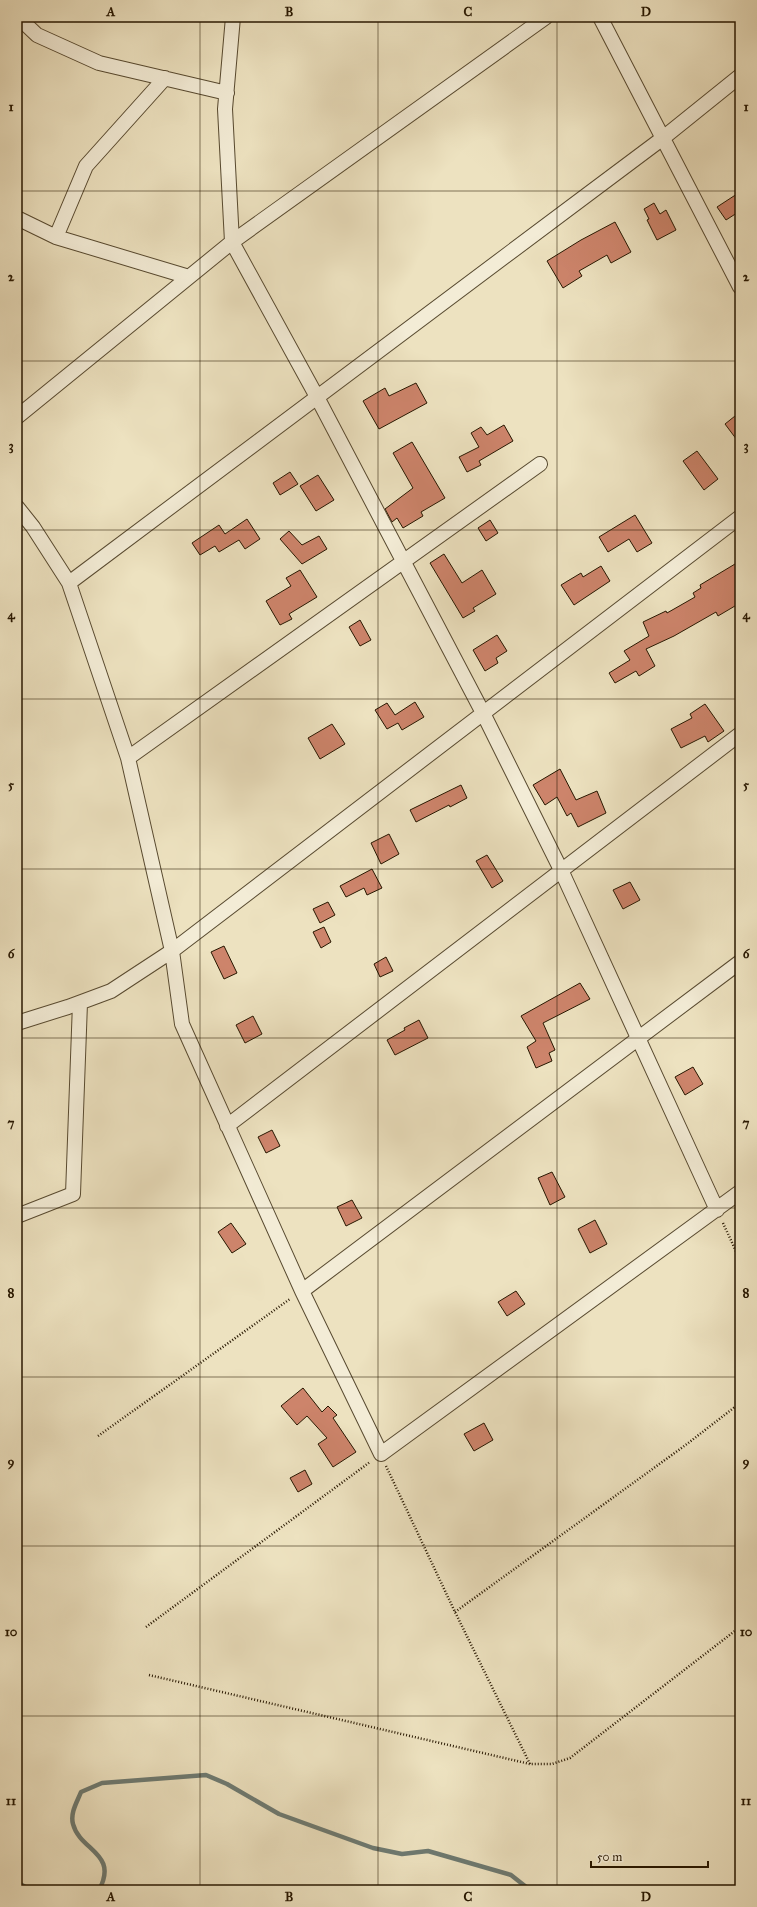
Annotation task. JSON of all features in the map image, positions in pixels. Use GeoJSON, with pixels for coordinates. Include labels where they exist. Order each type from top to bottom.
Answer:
{"type":"FeatureCollection","features":[{"type":"Feature","properties":{"kind":"street"},"geometry":{"type":"LineString","coordinates":[[18,17],[37,35],[99,63],[227,93]]}},
{"type":"Feature","properties":{"kind":"street"},"geometry":{"type":"LineString","coordinates":[[233,17],[225,109],[232,242],[317,397],[483,713],[561,870],[717,1210]]}},
{"type":"Feature","properties":{"kind":"street"},"geometry":{"type":"LineString","coordinates":[[17,417],[232,242],[546,17]]}},
{"type":"Feature","properties":{"kind":"street"},"geometry":{"type":"LineString","coordinates":[[600,17],[740,287]]}},
{"type":"Feature","properties":{"kind":"street"},"geometry":{"type":"LineString","coordinates":[[69,583],[663,138],[740,76]]}},
{"type":"Feature","properties":{"kind":"street"},"geometry":{"type":"LineString","coordinates":[[56,237],[86,166],[165,78]]}},
{"type":"Feature","properties":{"kind":"street"},"geometry":{"type":"LineString","coordinates":[[17,218],[56,237],[189,277]]}},
{"type":"Feature","properties":{"kind":"street"},"geometry":{"type":"LineString","coordinates":[[128,758],[540,464]]}},
{"type":"Feature","properties":{"kind":"street"},"geometry":{"type":"LineString","coordinates":[[17,507],[33,527],[69,583],[128,758],[172,951],[182,1024],[302,1291],[381,1454],[740,1192]]}},
{"type":"Feature","properties":{"kind":"street"},"geometry":{"type":"LineString","coordinates":[[17,1023],[80,1003],[111,991],[172,951],[740,517]]}},
{"type":"Feature","properties":{"kind":"street"},"geometry":{"type":"LineString","coordinates":[[227,1126],[740,734]]}},
{"type":"Feature","properties":{"kind":"street"},"geometry":{"type":"LineString","coordinates":[[302,1291],[740,962]]}},
{"type":"Feature","properties":{"kind":"street"},"geometry":{"type":"LineString","coordinates":[[17,1216],[73,1194],[80,1003]]}},
{"type":"Feature","properties":{"kind":"path"},"geometry":{"type":"LineString","coordinates":[[717,1210],[740,1260]]}},
{"type":"Feature","properties":{"kind":"path"},"geometry":{"type":"LineString","coordinates":[[98,1436],[302,1291]]}},
{"type":"Feature","properties":{"kind":"path"},"geometry":{"type":"LineString","coordinates":[[454,1612],[688,1444],[740,1403]]}},
{"type":"Feature","properties":{"kind":"path"},"geometry":{"type":"LineString","coordinates":[[146,1627],[381,1454],[454,1612],[530,1764]]}},
{"type":"Feature","properties":{"kind":"path"},"geometry":{"type":"LineString","coordinates":[[150,1675],[530,1764],[552,1764],[570,1758],[740,1628]]}},
{"type":"Feature","properties":{"kind":"building"},"geometry":{"type":"Polygon","coordinates":[[[740,192],[740,211],[726,220],[717,207],[740,192]]]}},
{"type":"Feature","properties":{"kind":"building"},"geometry":{"type":"Polygon","coordinates":[[[654,203],[660,214],[666,210],[676,230],[657,240],[647,220],[649,219],[644,209],[654,203]]]}},
{"type":"Feature","properties":{"kind":"building"},"geometry":{"type":"Polygon","coordinates":[[[615,222],[631,252],[611,263],[607,255],[579,271],[582,276],[563,288],[547,261],[581,240],[615,222]]]}},
{"type":"Feature","properties":{"kind":"building"},"geometry":{"type":"Polygon","coordinates":[[[416,383],[427,403],[379,429],[363,401],[385,388],[389,396],[416,383]]]}},
{"type":"Feature","properties":{"kind":"building"},"geometry":{"type":"Polygon","coordinates":[[[740,412],[740,444],[725,424],[740,412]]]}},
{"type":"Feature","properties":{"kind":"building"},"geometry":{"type":"Polygon","coordinates":[[[504,425],[513,441],[479,461],[481,465],[467,472],[459,457],[479,447],[471,433],[481,427],[487,435],[504,425]]]}},
{"type":"Feature","properties":{"kind":"building"},"geometry":{"type":"Polygon","coordinates":[[[412,442],[445,498],[421,512],[423,516],[403,528],[397,518],[392,522],[385,509],[413,488],[393,453],[412,442]]]}},
{"type":"Feature","properties":{"kind":"building"},"geometry":{"type":"Polygon","coordinates":[[[697,451],[718,479],[704,490],[683,461],[697,451]]]}},
{"type":"Feature","properties":{"kind":"building"},"geometry":{"type":"Polygon","coordinates":[[[290,472],[298,484],[280,495],[273,483],[290,472]]]}},
{"type":"Feature","properties":{"kind":"building"},"geometry":{"type":"Polygon","coordinates":[[[318,475],[334,500],[316,511],[300,486],[318,475]]]}},
{"type":"Feature","properties":{"kind":"building"},"geometry":{"type":"Polygon","coordinates":[[[635,515],[652,543],[637,552],[629,539],[608,552],[599,537],[635,515]]]}},
{"type":"Feature","properties":{"kind":"building"},"geometry":{"type":"Polygon","coordinates":[[[247,519],[260,539],[245,549],[239,540],[219,552],[215,546],[200,555],[192,543],[219,525],[225,534],[247,519]]]}},
{"type":"Feature","properties":{"kind":"building"},"geometry":{"type":"Polygon","coordinates":[[[490,520],[498,533],[486,541],[478,528],[490,520]]]}},
{"type":"Feature","properties":{"kind":"building"},"geometry":{"type":"Polygon","coordinates":[[[289,531],[302,545],[319,536],[327,549],[302,564],[280,539],[289,531]]]}},
{"type":"Feature","properties":{"kind":"building"},"geometry":{"type":"Polygon","coordinates":[[[444,554],[462,583],[482,570],[496,594],[473,608],[475,611],[463,618],[430,563],[444,554]]]}},
{"type":"Feature","properties":{"kind":"building"},"geometry":{"type":"Polygon","coordinates":[[[740,561],[740,603],[718,616],[716,612],[674,636],[646,649],[655,666],[639,676],[636,671],[615,683],[609,673],[630,660],[624,651],[649,636],[643,622],[666,611],[667,613],[695,597],[693,593],[701,588],[700,585],[740,561]]]}},
{"type":"Feature","properties":{"kind":"building"},"geometry":{"type":"Polygon","coordinates":[[[601,566],[610,581],[574,605],[561,585],[581,573],[583,577],[601,566]]]}},
{"type":"Feature","properties":{"kind":"building"},"geometry":{"type":"Polygon","coordinates":[[[300,570],[317,597],[289,614],[292,619],[280,625],[266,601],[291,586],[286,578],[300,570]]]}},
{"type":"Feature","properties":{"kind":"building"},"geometry":{"type":"Polygon","coordinates":[[[360,620],[371,640],[360,646],[349,627],[360,620]]]}},
{"type":"Feature","properties":{"kind":"building"},"geometry":{"type":"Polygon","coordinates":[[[497,635],[507,651],[496,658],[498,663],[485,671],[473,650],[497,635]]]}},
{"type":"Feature","properties":{"kind":"building"},"geometry":{"type":"Polygon","coordinates":[[[415,702],[424,717],[402,730],[398,723],[387,729],[375,710],[387,703],[395,715],[415,702]]]}},
{"type":"Feature","properties":{"kind":"building"},"geometry":{"type":"Polygon","coordinates":[[[705,704],[724,731],[708,742],[705,736],[681,748],[671,729],[692,718],[690,714],[705,704]]]}},
{"type":"Feature","properties":{"kind":"building"},"geometry":{"type":"Polygon","coordinates":[[[332,724],[345,744],[320,759],[308,738],[332,724]]]}},
{"type":"Feature","properties":{"kind":"building"},"geometry":{"type":"Polygon","coordinates":[[[560,769],[576,800],[597,791],[606,813],[578,827],[571,813],[567,816],[557,797],[545,805],[533,785],[560,769]]]}},
{"type":"Feature","properties":{"kind":"building"},"geometry":{"type":"Polygon","coordinates":[[[461,785],[467,798],[450,807],[449,805],[416,822],[410,810],[461,785]]]}},
{"type":"Feature","properties":{"kind":"building"},"geometry":{"type":"Polygon","coordinates":[[[389,834],[399,854],[381,864],[371,843],[389,834]]]}},
{"type":"Feature","properties":{"kind":"building"},"geometry":{"type":"Polygon","coordinates":[[[487,855],[503,881],[492,888],[476,861],[487,855]]]}},
{"type":"Feature","properties":{"kind":"building"},"geometry":{"type":"Polygon","coordinates":[[[372,869],[382,888],[367,895],[364,888],[346,897],[340,886],[372,869]]]}},
{"type":"Feature","properties":{"kind":"building"},"geometry":{"type":"Polygon","coordinates":[[[630,882],[640,900],[623,909],[613,890],[630,882]]]}},
{"type":"Feature","properties":{"kind":"building"},"geometry":{"type":"Polygon","coordinates":[[[328,902],[335,915],[320,923],[313,909],[328,902]]]}},
{"type":"Feature","properties":{"kind":"building"},"geometry":{"type":"Polygon","coordinates":[[[324,927],[331,942],[321,948],[313,932],[324,927]]]}},
{"type":"Feature","properties":{"kind":"building"},"geometry":{"type":"Polygon","coordinates":[[[224,946],[237,973],[224,979],[211,952],[224,946]]]}},
{"type":"Feature","properties":{"kind":"building"},"geometry":{"type":"Polygon","coordinates":[[[386,957],[393,971],[380,977],[374,964],[386,957]]]}},
{"type":"Feature","properties":{"kind":"building"},"geometry":{"type":"Polygon","coordinates":[[[580,983],[590,999],[543,1023],[555,1050],[549,1053],[552,1061],[536,1068],[527,1047],[536,1041],[521,1016],[580,983]]]}},
{"type":"Feature","properties":{"kind":"building"},"geometry":{"type":"Polygon","coordinates":[[[253,1016],[262,1034],[245,1043],[236,1025],[253,1016]]]}},
{"type":"Feature","properties":{"kind":"building"},"geometry":{"type":"Polygon","coordinates":[[[419,1020],[428,1038],[395,1055],[387,1040],[419,1020]]]}},
{"type":"Feature","properties":{"kind":"building"},"geometry":{"type":"Polygon","coordinates":[[[693,1067],[703,1084],[685,1095],[675,1077],[693,1067]]]}},
{"type":"Feature","properties":{"kind":"building"},"geometry":{"type":"Polygon","coordinates":[[[272,1130],[280,1146],[266,1153],[258,1137],[272,1130]]]}},
{"type":"Feature","properties":{"kind":"building"},"geometry":{"type":"Polygon","coordinates":[[[552,1172],[565,1197],[550,1205],[538,1178],[552,1172]]]}},
{"type":"Feature","properties":{"kind":"building"},"geometry":{"type":"Polygon","coordinates":[[[352,1200],[362,1218],[346,1226],[337,1207],[352,1200]]]}},
{"type":"Feature","properties":{"kind":"building"},"geometry":{"type":"Polygon","coordinates":[[[595,1220],[607,1244],[590,1253],[578,1229],[595,1220]]]}},
{"type":"Feature","properties":{"kind":"building"},"geometry":{"type":"Polygon","coordinates":[[[231,1223],[246,1244],[232,1253],[218,1232],[231,1223]]]}},
{"type":"Feature","properties":{"kind":"building"},"geometry":{"type":"Polygon","coordinates":[[[516,1291],[525,1304],[507,1316],[498,1302],[516,1291]]]}},
{"type":"Feature","properties":{"kind":"building"},"geometry":{"type":"Polygon","coordinates":[[[303,1388],[322,1412],[328,1406],[337,1415],[333,1418],[356,1452],[333,1467],[318,1444],[327,1438],[307,1416],[297,1425],[281,1406],[303,1388]]]}},
{"type":"Feature","properties":{"kind":"building"},"geometry":{"type":"Polygon","coordinates":[[[484,1423],[493,1440],[474,1451],[464,1434],[484,1423]]]}},
{"type":"Feature","properties":{"kind":"building"},"geometry":{"type":"Polygon","coordinates":[[[305,1470],[312,1484],[298,1492],[290,1478],[305,1470]]]}},
{"type":"Feature","properties":{"kind":"waterway"},"geometry":{"type":"LineString","coordinates":[[99,1890],[104,1878],[104,1868],[101,1860],[77,1833],[72,1820],[73,1812],[81,1792],[102,1783],[206,1775],[227,1784],[279,1814],[373,1848],[402,1854],[428,1851],[511,1875],[530,1890]]}},
{"type":"Feature","properties":{"kind":"waterway"},"geometry":{"type":"LineString","coordinates":[[17,1882],[30,1890]]}}]}
